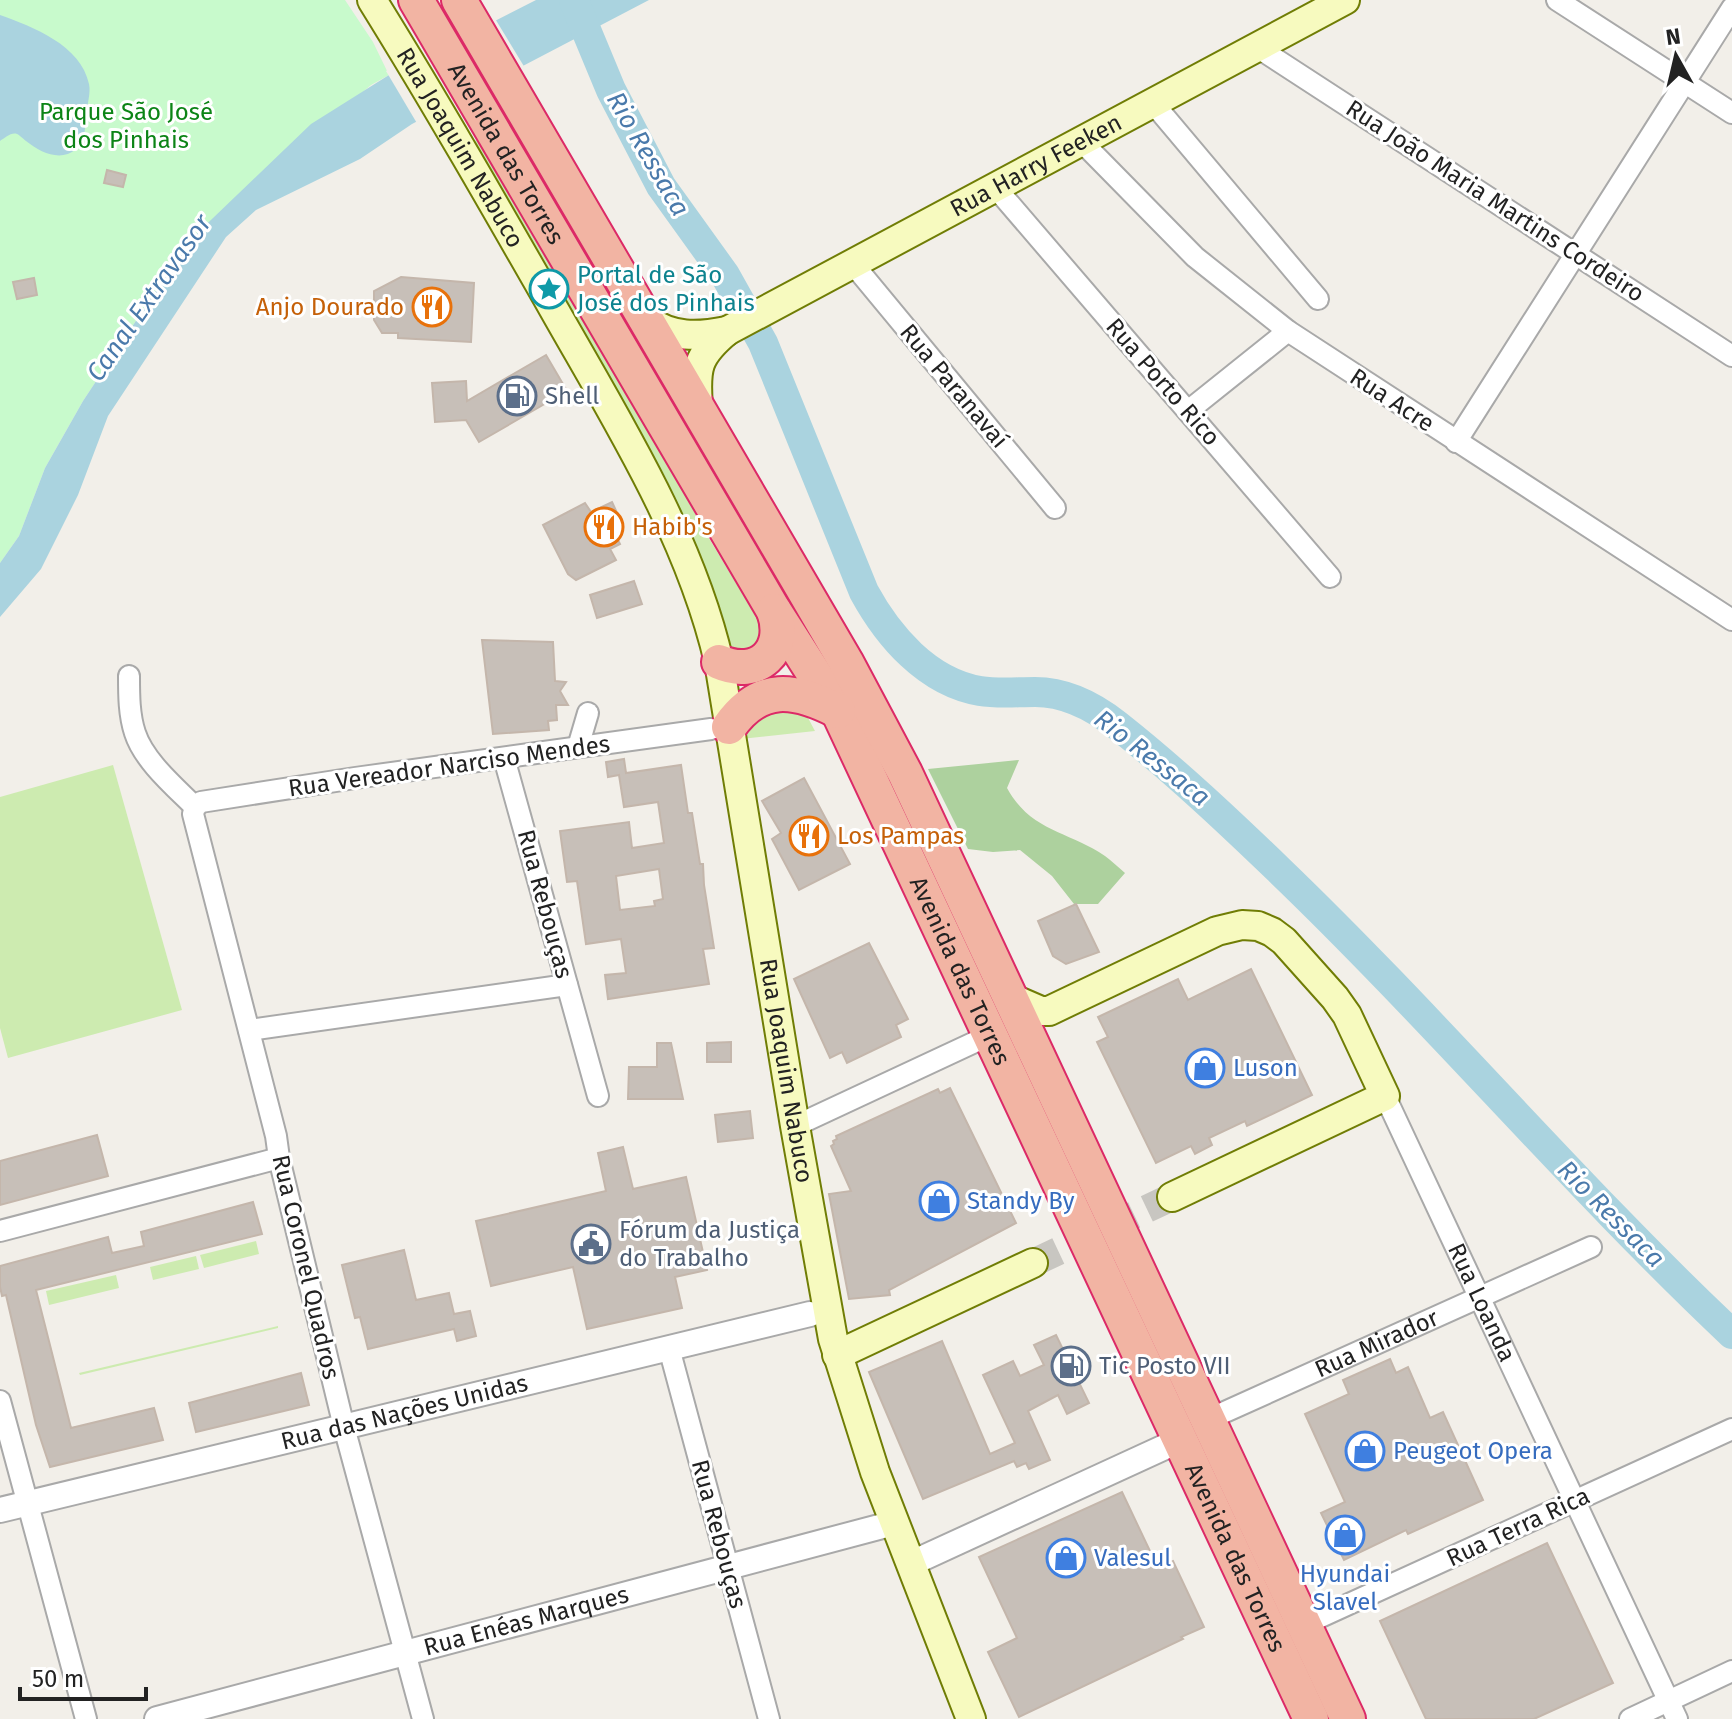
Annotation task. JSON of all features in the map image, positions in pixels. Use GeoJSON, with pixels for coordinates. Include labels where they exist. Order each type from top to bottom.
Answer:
{"type":"FeatureCollection","features":[{"type":"Feature","properties":{"kind":"highway","name":"Avenida das Torres"},"geometry":{"type":"LineString","coordinates":[[459,0],[698,406],[877,719],[1011,998],[1311,1719]]}},
{"type":"Feature","properties":{"kind":"highway","name":"Avenida das Torres"},"geometry":{"type":"LineString","coordinates":[[420,6],[774,611],[838,711],[990,1035],[1193,1430],[1303,1625],[1348,1719]]}},
{"type":"Feature","properties":{"kind":"highway"},"geometry":{"type":"LineString","coordinates":[[709,664],[743,668],[756,665],[766,658],[778,636],[774,611]]}},
{"type":"Feature","properties":{"kind":"highway"},"geometry":{"type":"LineString","coordinates":[[720,728],[749,705],[778,694],[808,696],[838,711]]}},
{"type":"Feature","properties":{"kind":"main road","name":"Rua Joaquim Nabuco"},"geometry":{"type":"LineString","coordinates":[[372,0],[461,147],[625,434],[659,501],[705,608],[709,664],[837,1418],[885,1525],[910,1564],[971,1719]]}},
{"type":"Feature","properties":{"kind":"main road","name":"Rua Harry Feeken"},"geometry":{"type":"LineString","coordinates":[[698,406],[697,371],[700,360],[712,344],[730,329],[1345,0]]}},
{"type":"Feature","properties":{"kind":"main road","name":"Rua Harry Feeken"},"geometry":{"type":"LineString","coordinates":[[647,320],[685,336],[730,329]]}},
{"type":"Feature","properties":{"kind":"main road","name":"Rua Joaquim Nabuco"},"geometry":{"type":"LineString","coordinates":[[720,728],[795,1126],[819,1312],[837,1355],[885,1525],[951,1719]]}},
{"type":"Feature","properties":{"kind":"main road","name":"Rua Loanda"},"geometry":{"type":"LineString","coordinates":[[1011,998],[1041,1011],[1049,1011],[1217,931],[1242,925],[1258,926],[1272,932],[1294,952],[1335,998],[1357,1033],[1385,1096]]}},
{"type":"Feature","properties":{"kind":"main road"},"geometry":{"type":"LineString","coordinates":[[1172,1197],[1385,1096]]}},
{"type":"Feature","properties":{"kind":"main road"},"geometry":{"type":"LineString","coordinates":[[837,1355],[1033,1263]]}},
{"type":"Feature","properties":{"kind":"street"},"geometry":{"type":"LineString","coordinates":[[1557,0],[1732,113]]}},
{"type":"Feature","properties":{"kind":"street"},"geometry":{"type":"LineString","coordinates":[[1456,442],[1732,8]]}},
{"type":"Feature","properties":{"kind":"street","name":"Rua João Maria Martins Cordeiro"},"geometry":{"type":"LineString","coordinates":[[1257,47],[1732,356]]}},
{"type":"Feature","properties":{"kind":"street"},"geometry":{"type":"LineString","coordinates":[[1153,103],[1318,299]]}},
{"type":"Feature","properties":{"kind":"street","name":"Rua Acre"},"geometry":{"type":"LineString","coordinates":[[1081,141],[1195,257],[1288,331],[1732,620]]}},
{"type":"Feature","properties":{"kind":"street","name":"Rua Porto Rico"},"geometry":{"type":"LineString","coordinates":[[995,187],[1330,577]]}},
{"type":"Feature","properties":{"kind":"street","name":"Rua Paranavaí"},"geometry":{"type":"LineString","coordinates":[[853,264],[1055,508]]}},
{"type":"Feature","properties":{"kind":"street"},"geometry":{"type":"LineString","coordinates":[[1188,411],[1288,331]]}},
{"type":"Feature","properties":{"kind":"street"},"geometry":{"type":"LineString","coordinates":[[129,676],[135,735],[160,772],[194,810]]}},
{"type":"Feature","properties":{"kind":"street"},"geometry":{"type":"LineString","coordinates":[[578,747],[588,713]]}},
{"type":"Feature","properties":{"kind":"street","name":"Rua Vereador Narciso Mendes"},"geometry":{"type":"LineString","coordinates":[[194,810],[201,802],[232,797],[720,728]]}},
{"type":"Feature","properties":{"kind":"street","name":"Rua Rebouças"},"geometry":{"type":"LineString","coordinates":[[504,758],[598,1096]]}},
{"type":"Feature","properties":{"kind":"street","name":"Rua Coronel Quadros"},"geometry":{"type":"LineString","coordinates":[[194,810],[276,1136],[344,1427],[423,1719]]}},
{"type":"Feature","properties":{"kind":"street"},"geometry":{"type":"LineString","coordinates":[[249,1030],[567,985]]}},
{"type":"Feature","properties":{"kind":"street"},"geometry":{"type":"LineString","coordinates":[[795,1126],[990,1035]]}},
{"type":"Feature","properties":{"kind":"street","name":"Rua Loanda"},"geometry":{"type":"LineString","coordinates":[[1385,1096],[1672,1710]]}},
{"type":"Feature","properties":{"kind":"street"},"geometry":{"type":"LineString","coordinates":[[0,1231],[279,1158]]}},
{"type":"Feature","properties":{"kind":"street","name":"Rua Mirador"},"geometry":{"type":"LineString","coordinates":[[910,1564],[1591,1247]]}},
{"type":"Feature","properties":{"kind":"street","name":"Rua das Nações Unidas"},"geometry":{"type":"LineString","coordinates":[[0,1510],[819,1312]]}},
{"type":"Feature","properties":{"kind":"street","name":"Rua Rebouças"},"geometry":{"type":"LineString","coordinates":[[669,1348],[769,1719]]}},
{"type":"Feature","properties":{"kind":"street"},"geometry":{"type":"LineString","coordinates":[[0,1401],[86,1719]]}},
{"type":"Feature","properties":{"kind":"street","name":"Rua Terra Rica"},"geometry":{"type":"LineString","coordinates":[[1303,1625],[1732,1429]]}},
{"type":"Feature","properties":{"kind":"street","name":"Rua Enéas Marques"},"geometry":{"type":"LineString","coordinates":[[157,1719],[885,1525]]}},
{"type":"Feature","properties":{"kind":"street"},"geometry":{"type":"LineString","coordinates":[[1630,1719],[1672,1710],[1732,1671]]}},
{"type":"Feature","properties":{"kind":"green space","name":"Parque São José dos Pinhais"},"geometry":{"type":"Polygon","coordinates":[[[0,0],[345,0],[373,42],[389,75],[371,85],[188,242],[83,401],[45,468],[19,536],[0,563],[0,0]]]}},
{"type":"Feature","properties":{"kind":"green space"},"geometry":{"type":"Polygon","coordinates":[[[481,138],[629,384],[701,525],[760,623],[762,634],[753,650],[729,649],[689,529],[666,478],[474,141],[481,138]]]}},
{"type":"Feature","properties":{"kind":"green space"},"geometry":{"type":"Polygon","coordinates":[[[797,709],[807,716],[815,731],[741,739],[754,714],[797,709]]]}},
{"type":"Feature","properties":{"kind":"green space"},"geometry":{"type":"Polygon","coordinates":[[[1019,760],[1007,788],[1027,814],[1108,858],[1125,873],[1098,904],[1074,904],[1052,876],[1020,850],[993,852],[968,849],[928,769],[1019,760]]]}},
{"type":"Feature","properties":{"kind":"green space"},"geometry":{"type":"Polygon","coordinates":[[[113,765],[182,1010],[8,1058],[0,1028],[0,797],[113,765]]]}},
{"type":"Feature","properties":{"kind":"green space"},"geometry":{"type":"Polygon","coordinates":[[[256,1241],[259,1254],[204,1268],[200,1255],[256,1241]]]}},
{"type":"Feature","properties":{"kind":"green space"},"geometry":{"type":"Polygon","coordinates":[[[196,1256],[199,1269],[153,1280],[150,1267],[196,1256]]]}},
{"type":"Feature","properties":{"kind":"green space"},"geometry":{"type":"Polygon","coordinates":[[[116,1275],[119,1288],[49,1305],[46,1291],[116,1275]]]}},
{"type":"Feature","properties":{"kind":"green space"},"geometry":{"type":"Polygon","coordinates":[[[278,1326],[80,1375],[79,1373],[278,1326]]]}},
{"type":"Feature","properties":{"kind":"water"},"geometry":{"type":"Polygon","coordinates":[[[536,0],[649,0],[412,124],[360,159],[256,210],[226,237],[108,416],[78,495],[41,569],[0,617],[0,563],[19,536],[45,468],[83,401],[188,242],[311,124],[389,75],[536,0]]]}},
{"type":"Feature","properties":{"kind":"water"},"geometry":{"type":"Polygon","coordinates":[[[0,15],[54,39],[76,58],[84,70],[90,91],[84,133],[82,142],[70,153],[58,155],[44,152],[18,134],[0,141],[0,15]]]}},
{"type":"Feature","properties":{"kind":"pier"},"geometry":{"type":"Polygon","coordinates":[[[494,17],[525,68],[418,125],[386,71],[494,17]]]}},
{"type":"Feature","properties":{"kind":"building"},"geometry":{"type":"Polygon","coordinates":[[[107,170],[126,175],[123,187],[104,183],[107,170]]]}},
{"type":"Feature","properties":{"kind":"building"},"geometry":{"type":"Polygon","coordinates":[[[401,277],[474,283],[471,342],[398,338],[398,333],[382,333],[374,320],[374,291],[401,277]]]}},
{"type":"Feature","properties":{"kind":"building"},"geometry":{"type":"Polygon","coordinates":[[[34,278],[37,295],[17,299],[13,282],[34,278]]]}},
{"type":"Feature","properties":{"kind":"building","name":"Shell"},"geometry":{"type":"Polygon","coordinates":[[[546,355],[567,391],[479,442],[466,420],[435,422],[432,383],[466,381],[467,401],[546,355]]]}},
{"type":"Feature","properties":{"kind":"building"},"geometry":{"type":"Polygon","coordinates":[[[612,502],[618,515],[608,520],[620,544],[610,549],[616,560],[576,580],[568,574],[543,525],[585,503],[591,512],[612,502]]]}},
{"type":"Feature","properties":{"kind":"building"},"geometry":{"type":"Polygon","coordinates":[[[634,581],[642,604],[597,618],[590,595],[634,581]]]}},
{"type":"Feature","properties":{"kind":"building"},"geometry":{"type":"Polygon","coordinates":[[[482,640],[553,642],[555,681],[566,682],[560,691],[568,705],[556,705],[557,720],[548,721],[549,730],[493,734],[482,640]]]}},
{"type":"Feature","properties":{"kind":"building"},"geometry":{"type":"Polygon","coordinates":[[[624,759],[626,773],[681,765],[688,813],[692,813],[700,864],[703,864],[714,948],[703,949],[709,984],[608,999],[605,975],[626,973],[621,939],[586,944],[577,881],[567,882],[560,831],[629,822],[632,848],[664,843],[658,802],[624,807],[619,775],[608,777],[606,762],[624,759]],[[659,869],[616,876],[620,910],[655,906],[654,901],[663,899],[659,869]]]}},
{"type":"Feature","properties":{"kind":"building"},"geometry":{"type":"Polygon","coordinates":[[[804,778],[850,864],[799,890],[772,839],[781,833],[762,801],[804,778]]]}},
{"type":"Feature","properties":{"kind":"building"},"geometry":{"type":"Polygon","coordinates":[[[1076,904],[1099,952],[1066,964],[1053,956],[1038,921],[1076,904]]]}},
{"type":"Feature","properties":{"kind":"building"},"geometry":{"type":"Polygon","coordinates":[[[869,943],[908,1019],[896,1025],[901,1037],[847,1063],[842,1052],[830,1058],[794,979],[869,943]]]}},
{"type":"Feature","properties":{"kind":"building","name":"Luson"},"geometry":{"type":"Polygon","coordinates":[[[1251,969],[1312,1095],[1247,1126],[1245,1121],[1209,1138],[1212,1145],[1195,1154],[1191,1146],[1156,1163],[1097,1042],[1108,1037],[1098,1017],[1178,979],[1188,1000],[1251,969]]]}},
{"type":"Feature","properties":{"kind":"building"},"geometry":{"type":"Polygon","coordinates":[[[731,1042],[731,1062],[707,1062],[707,1043],[731,1042]]]}},
{"type":"Feature","properties":{"kind":"building"},"geometry":{"type":"Polygon","coordinates":[[[657,1043],[671,1043],[683,1099],[628,1099],[629,1067],[657,1067],[657,1043]]]}},
{"type":"Feature","properties":{"kind":"building","name":"Standy By"},"geometry":{"type":"Polygon","coordinates":[[[950,1088],[1016,1223],[889,1290],[890,1295],[849,1299],[829,1194],[851,1191],[831,1146],[833,1141],[837,1139],[836,1136],[938,1089],[940,1093],[950,1088]]]}},
{"type":"Feature","properties":{"kind":"building"},"geometry":{"type":"Polygon","coordinates":[[[750,1111],[753,1138],[718,1142],[715,1115],[750,1111]]]}},
{"type":"Feature","properties":{"kind":"building"},"geometry":{"type":"Polygon","coordinates":[[[97,1135],[108,1176],[0,1205],[0,1161],[97,1135]]]}},
{"type":"Feature","properties":{"kind":"building","name":"Fórum da Justiça do Trabalho"},"geometry":{"type":"Polygon","coordinates":[[[623,1147],[633,1189],[686,1177],[707,1270],[675,1277],[682,1308],[587,1329],[573,1267],[491,1286],[476,1221],[606,1191],[598,1153],[623,1147]]]}},
{"type":"Feature","properties":{"kind":"building"},"geometry":{"type":"Polygon","coordinates":[[[253,1202],[262,1234],[36,1290],[71,1428],[154,1408],[163,1440],[50,1467],[36,1425],[6,1295],[2,1296],[0,1266],[108,1237],[112,1253],[144,1246],[141,1232],[253,1202]]]}},
{"type":"Feature","properties":{"kind":"building"},"geometry":{"type":"Polygon","coordinates":[[[404,1250],[416,1300],[449,1293],[454,1314],[470,1311],[476,1336],[457,1341],[454,1329],[368,1349],[360,1317],[355,1318],[342,1265],[404,1250]]]}},
{"type":"Feature","properties":{"kind":"building"},"geometry":{"type":"Polygon","coordinates":[[[1056,1335],[1089,1403],[1067,1414],[1058,1395],[1028,1411],[1050,1460],[1029,1469],[1026,1463],[1017,1467],[1014,1461],[923,1499],[869,1372],[942,1341],[990,1454],[1015,1443],[983,1375],[1013,1361],[1020,1376],[1044,1365],[1034,1345],[1056,1335]]]}},
{"type":"Feature","properties":{"kind":"building"},"geometry":{"type":"Polygon","coordinates":[[[1390,1359],[1396,1373],[1408,1367],[1430,1418],[1443,1412],[1483,1500],[1408,1534],[1406,1530],[1344,1560],[1321,1513],[1345,1502],[1305,1414],[1349,1394],[1343,1380],[1390,1359]]]}},
{"type":"Feature","properties":{"kind":"building"},"geometry":{"type":"Polygon","coordinates":[[[301,1373],[309,1405],[196,1432],[189,1403],[301,1373]]]}},
{"type":"Feature","properties":{"kind":"building"},"geometry":{"type":"Polygon","coordinates":[[[1122,1492],[1158,1568],[1173,1561],[1204,1627],[1019,1717],[988,1652],[1017,1638],[979,1557],[1122,1492]]]}},
{"type":"Feature","properties":{"kind":"building"},"geometry":{"type":"Polygon","coordinates":[[[1547,1543],[1613,1683],[1534,1719],[1426,1719],[1380,1621],[1547,1543]]]}},
{"type":"Feature","properties":{"kind":"waterway","name":"Rio Ressaca"},"geometry":{"type":"LineString","coordinates":[[574,1],[611,90],[661,186],[725,275],[763,343],[864,592],[897,640],[926,667],[961,686],[987,692],[1046,693],[1068,697],[1098,712],[1138,742],[1220,814],[1337,927],[1617,1220],[1732,1334]]}},
{"type":"Feature","properties":{"kind":"tunnel"},"geometry":{"type":"LineString","coordinates":[[1033,1263],[1172,1197]]}},
{"type":"Feature","properties":{"kind":"place","name":"Portal de São José dos Pinhais"},"geometry":{"type":"Point","coordinates":[549,289]}},
{"type":"Feature","properties":{"kind":"place","name":"Anjo Dourado"},"geometry":{"type":"Point","coordinates":[432,307]}},
{"type":"Feature","properties":{"kind":"place","name":"Shell"},"geometry":{"type":"Point","coordinates":[517,396]}},
{"type":"Feature","properties":{"kind":"place","name":"Habib's"},"geometry":{"type":"Point","coordinates":[604,527]}},
{"type":"Feature","properties":{"kind":"place","name":"Los Pampas"},"geometry":{"type":"Point","coordinates":[809,836]}},
{"type":"Feature","properties":{"kind":"place","name":"Luson"},"geometry":{"type":"Point","coordinates":[1205,1068]}},
{"type":"Feature","properties":{"kind":"place","name":"Standy By"},"geometry":{"type":"Point","coordinates":[939,1201]}},
{"type":"Feature","properties":{"kind":"place","name":"Fórum da Justiça do Trabalho"},"geometry":{"type":"Point","coordinates":[591,1244]}},
{"type":"Feature","properties":{"kind":"place","name":"Tic Posto VII"},"geometry":{"type":"Point","coordinates":[1071,1366]}},
{"type":"Feature","properties":{"kind":"place","name":"Peugeot Opera"},"geometry":{"type":"Point","coordinates":[1365,1451]}},
{"type":"Feature","properties":{"kind":"place","name":"Hyundai Slavel"},"geometry":{"type":"Point","coordinates":[1345,1535]}},
{"type":"Feature","properties":{"kind":"place","name":"Valesul"},"geometry":{"type":"Point","coordinates":[1066,1558]}},
{"type":"Feature","properties":{"kind":"water label","name":"Canal Extravasor"},"geometry":{"type":"Point","coordinates":[149,298]}}]}
